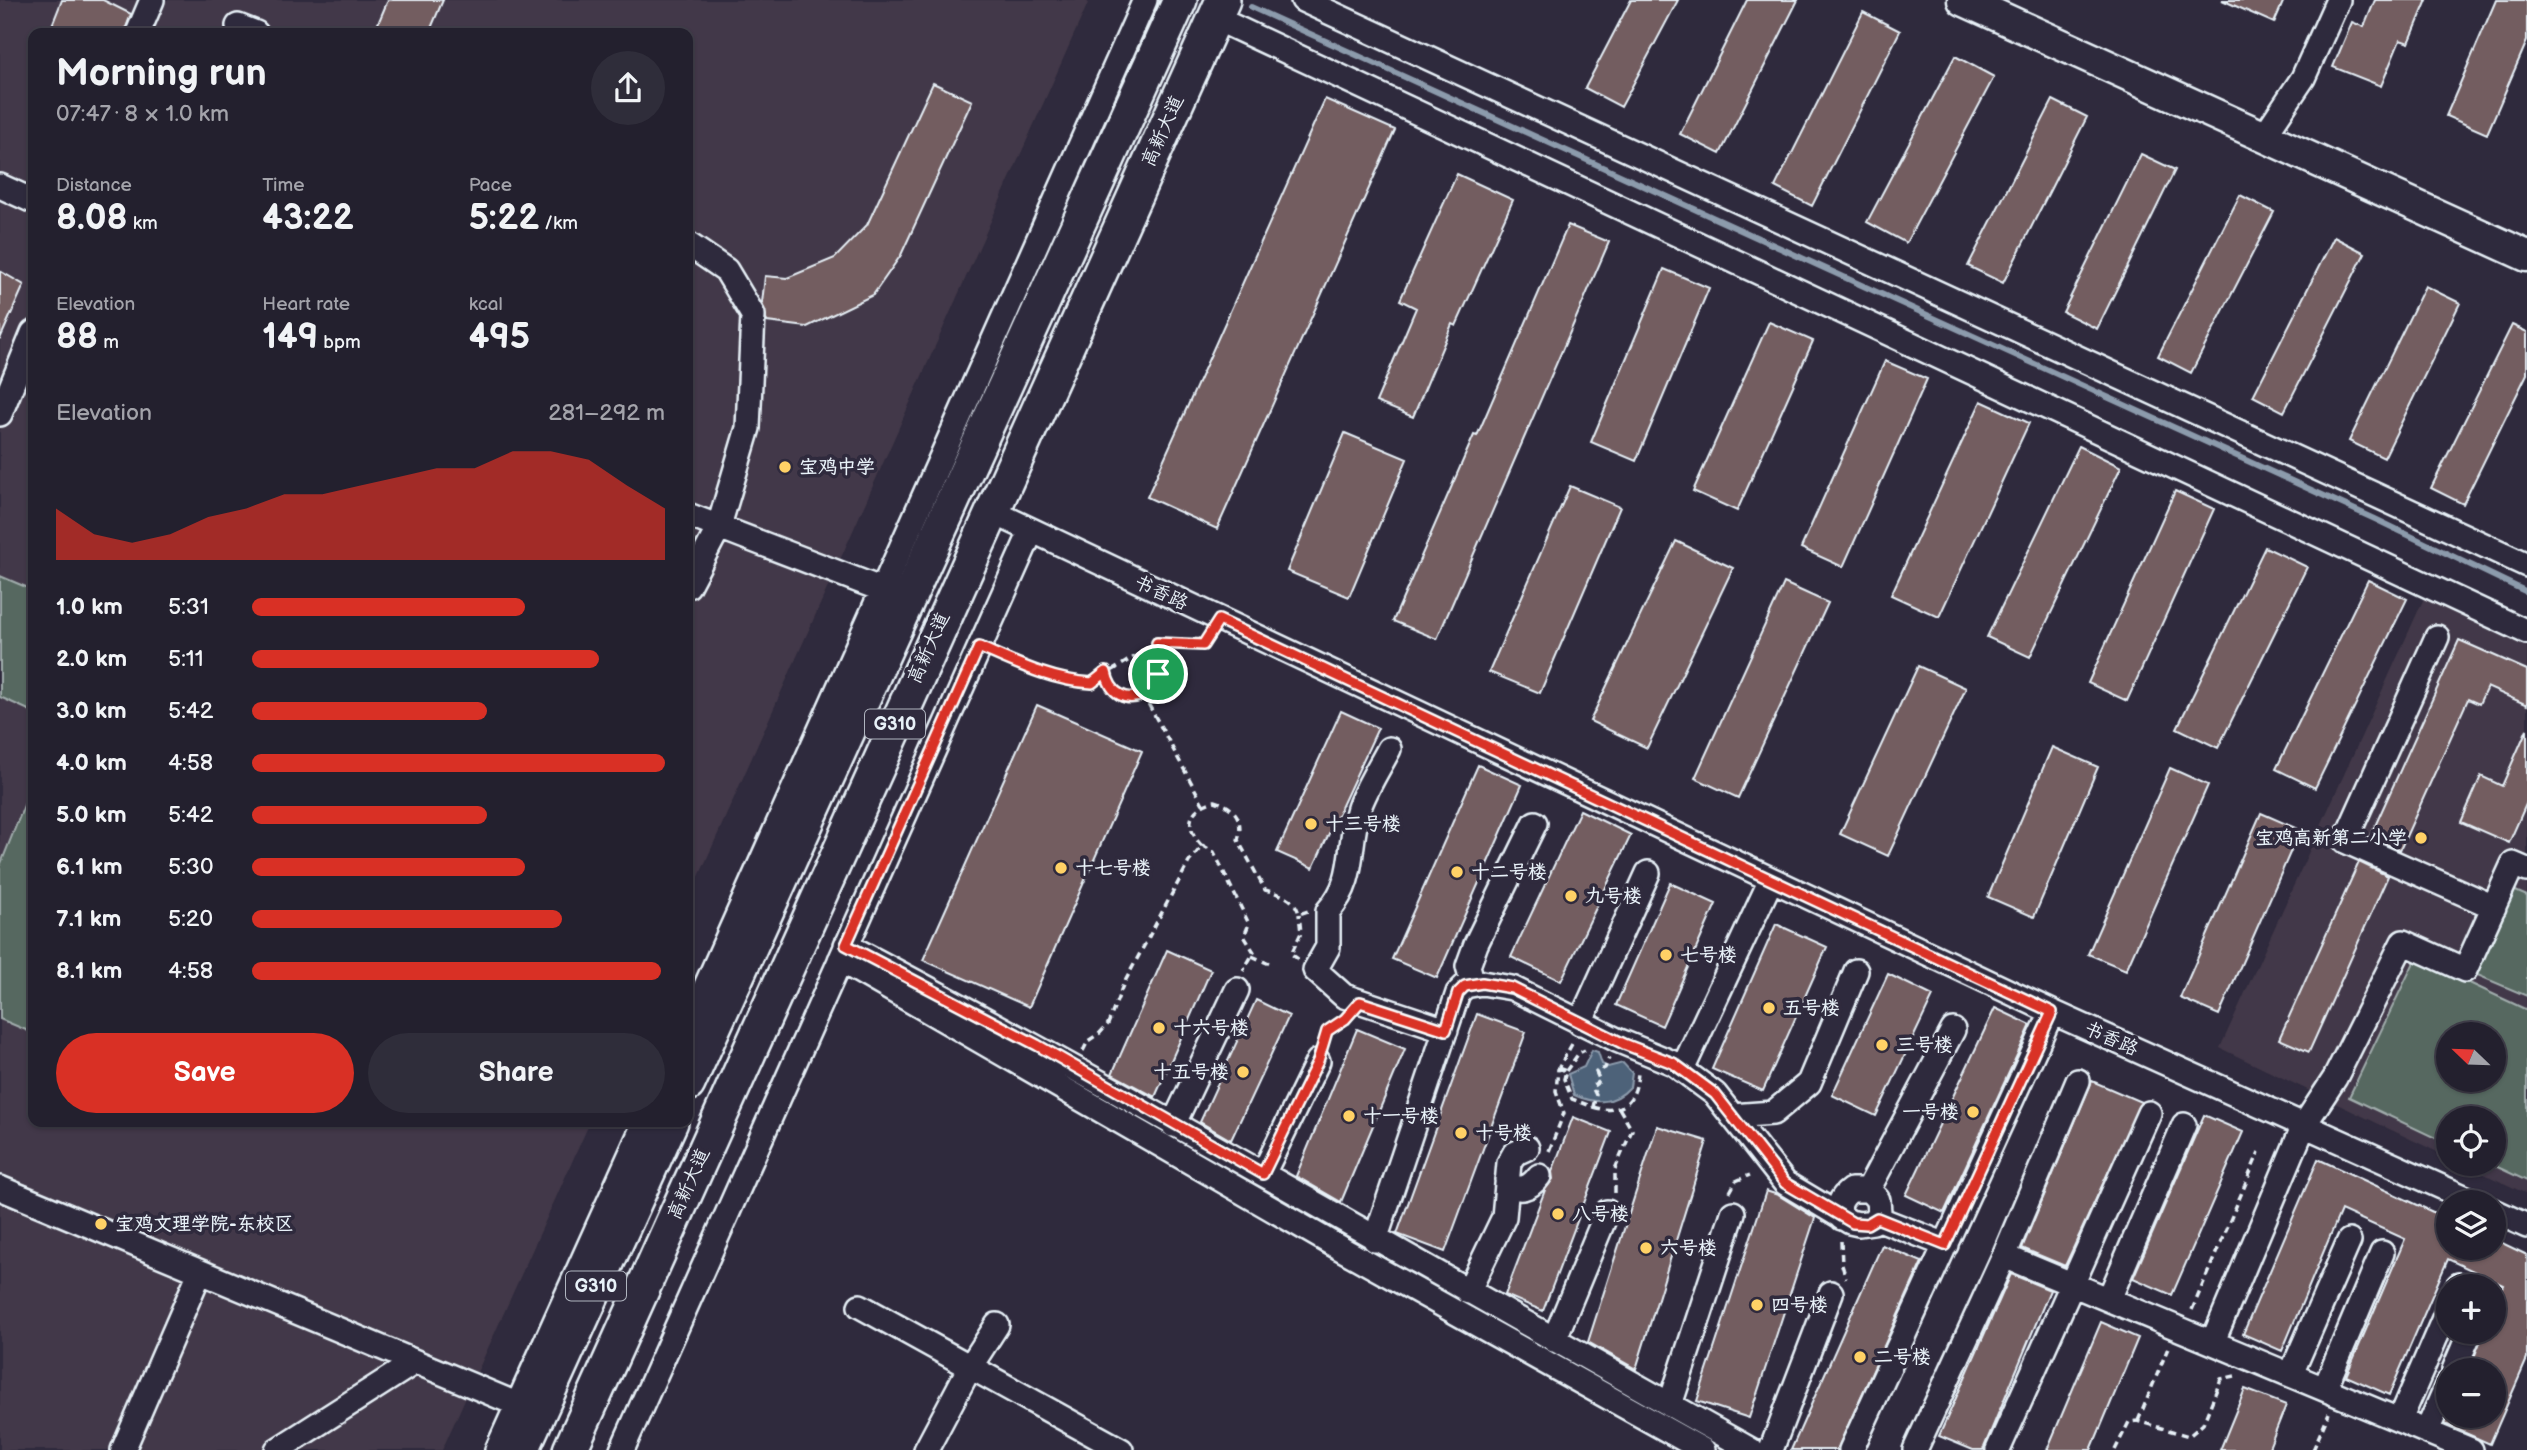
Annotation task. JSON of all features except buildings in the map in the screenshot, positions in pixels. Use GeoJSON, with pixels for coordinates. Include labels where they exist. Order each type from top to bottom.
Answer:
{"type":"FeatureCollection","features":[{"type":"Feature","properties":{"kind":"highway","name":"高新大道"},"geometry":{"type":"LineString","coordinates":[[693,1072],[895,595],[1180,0]]}},
{"type":"Feature","properties":{"kind":"highway","name":"高新大道"},"geometry":{"type":"LineString","coordinates":[[569,1450],[1219,9]]}},
{"type":"Feature","properties":{"kind":"highway","name":"G310"},"geometry":{"type":"LineString","coordinates":[[522,1450],[528,1410],[669,1127]]}},
{"type":"Feature","properties":{"kind":"main road"},"geometry":{"type":"LineString","coordinates":[[1964,0],[2527,256]]}},
{"type":"Feature","properties":{"kind":"street"},"geometry":{"type":"LineString","coordinates":[[140,28],[152,0]]}},
{"type":"Feature","properties":{"kind":"street"},"geometry":{"type":"LineString","coordinates":[[693,1016],[895,595],[1145,0]]}},
{"type":"Feature","properties":{"kind":"street"},"geometry":{"type":"LineString","coordinates":[[1303,0],[2527,565]]}},
{"type":"Feature","properties":{"kind":"street"},"geometry":{"type":"LineString","coordinates":[[2264,136],[2303,78],[2338,0]]}},
{"type":"Feature","properties":{"kind":"street"},"geometry":{"type":"LineString","coordinates":[[1219,9],[2527,632]]}},
{"type":"Feature","properties":{"kind":"street"},"geometry":{"type":"LineString","coordinates":[[0,186],[28,199]]}},
{"type":"Feature","properties":{"kind":"street"},"geometry":{"type":"LineString","coordinates":[[693,247],[726,270],[753,315],[748,428],[719,529],[693,577]]}},
{"type":"Feature","properties":{"kind":"street"},"geometry":{"type":"LineString","coordinates":[[0,414],[28,345]]}},
{"type":"Feature","properties":{"kind":"street","name":"书香路"},"geometry":{"type":"LineString","coordinates":[[991,511],[2052,1012],[2448,1190]]}},
{"type":"Feature","properties":{"kind":"street"},"geometry":{"type":"LineString","coordinates":[[693,517],[895,595]]}},
{"type":"Feature","properties":{"kind":"street"},"geometry":{"type":"LineString","coordinates":[[622,1450],[1031,532]]}},
{"type":"Feature","properties":{"kind":"street"},"geometry":{"type":"LineString","coordinates":[[2437,637],[2345,841],[2494,906]]}},
{"type":"Feature","properties":{"kind":"street"},"geometry":{"type":"LineString","coordinates":[[1389,749],[1359,808],[1349,873],[1339,898],[1328,912],[1328,947],[1316,970],[1344,996],[1446,1030]]}},
{"type":"Feature","properties":{"kind":"street"},"geometry":{"type":"LineString","coordinates":[[1473,985],[1468,966],[1476,944],[1535,823]]}},
{"type":"Feature","properties":{"kind":"street"},"geometry":{"type":"LineString","coordinates":[[2213,1341],[2304,1125],[2334,1078],[2403,942],[2465,970],[2513,864],[2527,870]]}},
{"type":"Feature","properties":{"kind":"street"},"geometry":{"type":"LineString","coordinates":[[1580,1023],[1648,873]]}},
{"type":"Feature","properties":{"kind":"street"},"geometry":{"type":"LineString","coordinates":[[1682,1070],[1771,880]]}},
{"type":"Feature","properties":{"kind":"street"},"geometry":{"type":"LineString","coordinates":[[843,952],[1037,1045],[1375,1240],[1751,1450]]}},
{"type":"Feature","properties":{"kind":"street"},"geometry":{"type":"LineString","coordinates":[[843,952],[1331,1243],[1703,1450]]}},
{"type":"Feature","properties":{"kind":"street"},"geometry":{"type":"LineString","coordinates":[[1732,1116],[1773,1113],[1809,1083],[1856,971]]}},
{"type":"Feature","properties":{"kind":"street"},"geometry":{"type":"LineString","coordinates":[[1375,1240],[1458,993],[1465,986],[1482,983],[1512,988],[1682,1070],[1715,1094],[1785,1183],[1846,1220],[1867,1224],[1877,1218]]}},
{"type":"Feature","properties":{"kind":"street"},"geometry":{"type":"LineString","coordinates":[[1173,1125],[1237,990]]}},
{"type":"Feature","properties":{"kind":"street"},"geometry":{"type":"LineString","coordinates":[[1851,1450],[2052,1012]]}},
{"type":"Feature","properties":{"kind":"street"},"geometry":{"type":"LineString","coordinates":[[1868,1190],[1952,1030]]}},
{"type":"Feature","properties":{"kind":"street"},"geometry":{"type":"LineString","coordinates":[[1263,1174],[1318,1061]]}},
{"type":"Feature","properties":{"kind":"street"},"geometry":{"type":"LineString","coordinates":[[1915,1450],[2004,1256],[2078,1081]]}},
{"type":"Feature","properties":{"kind":"street"},"geometry":{"type":"LineString","coordinates":[[1998,1450],[2149,1113]]}},
{"type":"Feature","properties":{"kind":"street"},"geometry":{"type":"LineString","coordinates":[[2109,1299],[2183,1125]]}},
{"type":"Feature","properties":{"kind":"street"},"geometry":{"type":"LineString","coordinates":[[498,1450],[528,1410],[643,1127]]}},
{"type":"Feature","properties":{"kind":"street"},"geometry":{"type":"LineString","coordinates":[[1468,1292],[1504,1217],[1509,1163],[1514,1154],[1538,1150]]}},
{"type":"Feature","properties":{"kind":"street"},"geometry":{"type":"LineString","coordinates":[[1507,1180],[1511,1185],[1525,1189],[1539,1176]]}},
{"type":"Feature","properties":{"kind":"street"},"geometry":{"type":"LineString","coordinates":[[0,1188],[528,1410]]}},
{"type":"Feature","properties":{"kind":"street"},"geometry":{"type":"LineString","coordinates":[[1846,1220],[1839,1206],[1845,1194],[1857,1188],[1868,1190],[1878,1200],[1877,1218]]}},
{"type":"Feature","properties":{"kind":"street"},"geometry":{"type":"LineString","coordinates":[[1554,1340],[1607,1212]]}},
{"type":"Feature","properties":{"kind":"street"},"geometry":{"type":"LineString","coordinates":[[1671,1405],[1733,1213]]}},
{"type":"Feature","properties":{"kind":"street"},"geometry":{"type":"LineString","coordinates":[[2506,1216],[2527,1226]]}},
{"type":"Feature","properties":{"kind":"street"},"geometry":{"type":"LineString","coordinates":[[1877,1218],[1945,1245]]}},
{"type":"Feature","properties":{"kind":"street"},"geometry":{"type":"LineString","coordinates":[[2291,1374],[2349,1241]]}},
{"type":"Feature","properties":{"kind":"street"},"geometry":{"type":"LineString","coordinates":[[2328,1402],[2382,1253]]}},
{"type":"Feature","properties":{"kind":"street"},"geometry":{"type":"LineString","coordinates":[[2004,1256],[2291,1374],[2328,1402],[2400,1420],[2471,1450]]}},
{"type":"Feature","properties":{"kind":"street"},"geometry":{"type":"LineString","coordinates":[[123,1450],[200,1272]]}},
{"type":"Feature","properties":{"kind":"street"},"geometry":{"type":"LineString","coordinates":[[1771,1450],[1831,1293]]}},
{"type":"Feature","properties":{"kind":"street"},"geometry":{"type":"LineString","coordinates":[[860,1306],[1121,1450]]}},
{"type":"Feature","properties":{"kind":"street"},"geometry":{"type":"LineString","coordinates":[[926,1450],[997,1325]]}},
{"type":"Feature","properties":{"kind":"street"},"geometry":{"type":"LineString","coordinates":[[2400,1420],[2436,1337]]}},
{"type":"Feature","properties":{"kind":"street"},"geometry":{"type":"LineString","coordinates":[[277,1450],[415,1362]]}},
{"type":"Feature","properties":{"kind":"street"},"geometry":{"type":"LineString","coordinates":[[2427,1431],[2436,1410]]}},
{"type":"Feature","properties":{"kind":"path"},"geometry":{"type":"LineString","coordinates":[[979,647],[1021,666],[1069,682],[1092,683],[1157,643],[1203,645],[1219,620]]}},
{"type":"Feature","properties":{"kind":"path"},"geometry":{"type":"LineString","coordinates":[[1106,672],[1110,686],[1119,694],[1144,696],[1153,687],[1158,674],[1160,655],[1157,643]]}},
{"type":"Feature","properties":{"kind":"path"},"geometry":{"type":"LineString","coordinates":[[1144,696],[1203,804]]}},
{"type":"Feature","properties":{"kind":"path"},"geometry":{"type":"LineString","coordinates":[[1237,990],[1245,966],[1254,952],[1244,936],[1249,924],[1214,852],[1192,837],[1190,822],[1194,812],[1203,804],[1215,801],[1233,810],[1240,818],[1242,828],[1238,840],[1265,890],[1282,894],[1297,906],[1301,933],[1291,954],[1316,970]]}},
{"type":"Feature","properties":{"kind":"path"},"geometry":{"type":"LineString","coordinates":[[1073,1068],[1088,1041],[1108,1024],[1123,985],[1189,862],[1202,845]]}},
{"type":"Feature","properties":{"kind":"path"},"geometry":{"type":"LineString","coordinates":[[1299,914],[1308,911],[1328,912]]}},
{"type":"Feature","properties":{"kind":"path"},"geometry":{"type":"LineString","coordinates":[[1252,956],[1267,963],[1269,957]]}},
{"type":"Feature","properties":{"kind":"path"},"geometry":{"type":"LineString","coordinates":[[1318,1061],[1327,1031],[1345,1019],[1360,1002]]}},
{"type":"Feature","properties":{"kind":"path"},"geometry":{"type":"LineString","coordinates":[[1538,1150],[1564,1113],[1556,1091],[1558,1068],[1576,1038],[1580,1023]]}},
{"type":"Feature","properties":{"kind":"path"},"geometry":{"type":"LineString","coordinates":[[1589,1048],[1579,1052],[1566,1071],[1564,1079],[1572,1099],[1601,1110],[1619,1108],[1634,1095],[1639,1073],[1632,1047]]}},
{"type":"Feature","properties":{"kind":"path"},"geometry":{"type":"LineString","coordinates":[[1592,1107],[1595,1094],[1592,1087],[1600,1082],[1596,1072],[1605,1068],[1611,1054],[1605,1052]]}},
{"type":"Feature","properties":{"kind":"path"},"geometry":{"type":"LineString","coordinates":[[1558,1068],[1566,1071]]}},
{"type":"Feature","properties":{"kind":"path"},"geometry":{"type":"LineString","coordinates":[[1607,1212],[1615,1192],[1615,1169],[1632,1130],[1619,1108]]}},
{"type":"Feature","properties":{"kind":"path"},"geometry":{"type":"LineString","coordinates":[[2138,1421],[2176,1326],[2195,1306],[2259,1152]]}},
{"type":"Feature","properties":{"kind":"path"},"geometry":{"type":"LineString","coordinates":[[1733,1213],[1728,1196],[1736,1181],[1756,1172],[1775,1171]]}},
{"type":"Feature","properties":{"kind":"path"},"geometry":{"type":"LineString","coordinates":[[1831,1293],[1847,1281],[1842,1265],[1841,1239],[1846,1220]]}},
{"type":"Feature","properties":{"kind":"path"},"geometry":{"type":"LineString","coordinates":[[2115,1450],[2129,1422],[2138,1421],[2189,1436],[2203,1423],[2221,1379],[2246,1374]]}},
{"type":"Feature","properties":{"kind":"path"},"geometry":{"type":"LineString","coordinates":[[2313,1450],[2328,1402]]}},
{"type":"Feature","properties":{"kind":"shaded area"},"geometry":{"type":"Polygon","coordinates":[[[0,0],[1087,0],[1088,3],[693,890],[693,28],[28,28],[28,1127],[588,1127],[442,1450],[0,1450],[0,0]]]}},
{"type":"Feature","properties":{"kind":"shaded area","name":"宝鸡高新第二小学"},"geometry":{"type":"Polygon","coordinates":[[[2425,596],[2527,642],[2527,1194],[2489,1176],[2506,1176],[2506,1106],[2436,1106],[2436,1151],[2220,1048],[2425,596]]]}},
{"type":"Feature","properties":{"kind":"green space"},"geometry":{"type":"Polygon","coordinates":[[[0,576],[28,588],[28,710],[0,697],[0,576]]]}},
{"type":"Feature","properties":{"kind":"green space"},"geometry":{"type":"Polygon","coordinates":[[[28,798],[28,1031],[0,1019],[0,866],[28,798]]]}},
{"type":"Feature","properties":{"kind":"green space"},"geometry":{"type":"Polygon","coordinates":[[[2511,889],[2527,896],[2527,996],[2475,974],[2511,889]]]}},
{"type":"Feature","properties":{"kind":"green space"},"geometry":{"type":"Polygon","coordinates":[[[2416,958],[2527,1010],[2527,1181],[2506,1171],[2506,1106],[2436,1106],[2436,1138],[2349,1097],[2416,958]]]}},
{"type":"Feature","properties":{"kind":"water"},"geometry":{"type":"Polygon","coordinates":[[[1592,1050],[1598,1052],[1602,1064],[1608,1067],[1623,1063],[1632,1073],[1630,1087],[1624,1093],[1604,1101],[1574,1095],[1568,1074],[1584,1067],[1592,1050]]]}},
{"type":"Feature","properties":{"kind":"waterway"},"geometry":{"type":"LineString","coordinates":[[1251,7],[2375,519],[2527,592]]}},
{"type":"Feature","properties":{"kind":"place","name":"宝鸡中学"},"geometry":{"type":"Point","coordinates":[785,467]}},
{"type":"Feature","properties":{"kind":"place","name":"十三号楼"},"geometry":{"type":"Point","coordinates":[1311,824]}},
{"type":"Feature","properties":{"kind":"place","name":"宝鸡高新第二小学"},"geometry":{"type":"Point","coordinates":[2421,838]}},
{"type":"Feature","properties":{"kind":"place","name":"十七号楼"},"geometry":{"type":"Point","coordinates":[1061,868]}},
{"type":"Feature","properties":{"kind":"place","name":"十二号楼"},"geometry":{"type":"Point","coordinates":[1457,872]}},
{"type":"Feature","properties":{"kind":"place","name":"九号楼"},"geometry":{"type":"Point","coordinates":[1571,896]}},
{"type":"Feature","properties":{"kind":"place","name":"七号楼"},"geometry":{"type":"Point","coordinates":[1666,955]}},
{"type":"Feature","properties":{"kind":"place","name":"五号楼"},"geometry":{"type":"Point","coordinates":[1769,1008]}},
{"type":"Feature","properties":{"kind":"place","name":"十六号楼"},"geometry":{"type":"Point","coordinates":[1159,1028]}},
{"type":"Feature","properties":{"kind":"place","name":"三号楼"},"geometry":{"type":"Point","coordinates":[1882,1045]}},
{"type":"Feature","properties":{"kind":"place","name":"十五号楼"},"geometry":{"type":"Point","coordinates":[1243,1072]}},
{"type":"Feature","properties":{"kind":"place","name":"一号楼"},"geometry":{"type":"Point","coordinates":[1973,1112]}},
{"type":"Feature","properties":{"kind":"place","name":"十一号楼"},"geometry":{"type":"Point","coordinates":[1349,1116]}},
{"type":"Feature","properties":{"kind":"place","name":"十号楼"},"geometry":{"type":"Point","coordinates":[1461,1133]}},
{"type":"Feature","properties":{"kind":"place","name":"八号楼"},"geometry":{"type":"Point","coordinates":[1558,1214]}},
{"type":"Feature","properties":{"kind":"place","name":"宝鸡文理学院-东校区"},"geometry":{"type":"Point","coordinates":[101,1224]}},
{"type":"Feature","properties":{"kind":"place","name":"六号楼"},"geometry":{"type":"Point","coordinates":[1646,1248]}},
{"type":"Feature","properties":{"kind":"place","name":"四号楼"},"geometry":{"type":"Point","coordinates":[1757,1305]}},
{"type":"Feature","properties":{"kind":"place","name":"二号楼"},"geometry":{"type":"Point","coordinates":[1860,1357]}},
{"type":"Feature","properties":{"kind":"route"},"geometry":{"type":"LineString","coordinates":[[1219,620],[2052,1012],[1945,1245],[1877,1218],[1867,1224],[1859,1224],[1842,1218],[1785,1183],[1715,1094],[1673,1063],[1624,1044],[1512,988],[1482,983],[1465,986],[1458,993],[1446,1030],[1360,1002],[1345,1019],[1327,1031],[1318,1061],[1263,1174],[1073,1068],[1037,1045],[846,945],[979,647],[1021,666],[1069,682],[1092,683],[1106,672],[1110,686],[1119,694],[1127,696],[1144,696],[1153,687],[1158,674],[1160,655],[1157,643],[1203,645],[1219,620]]}}]}
